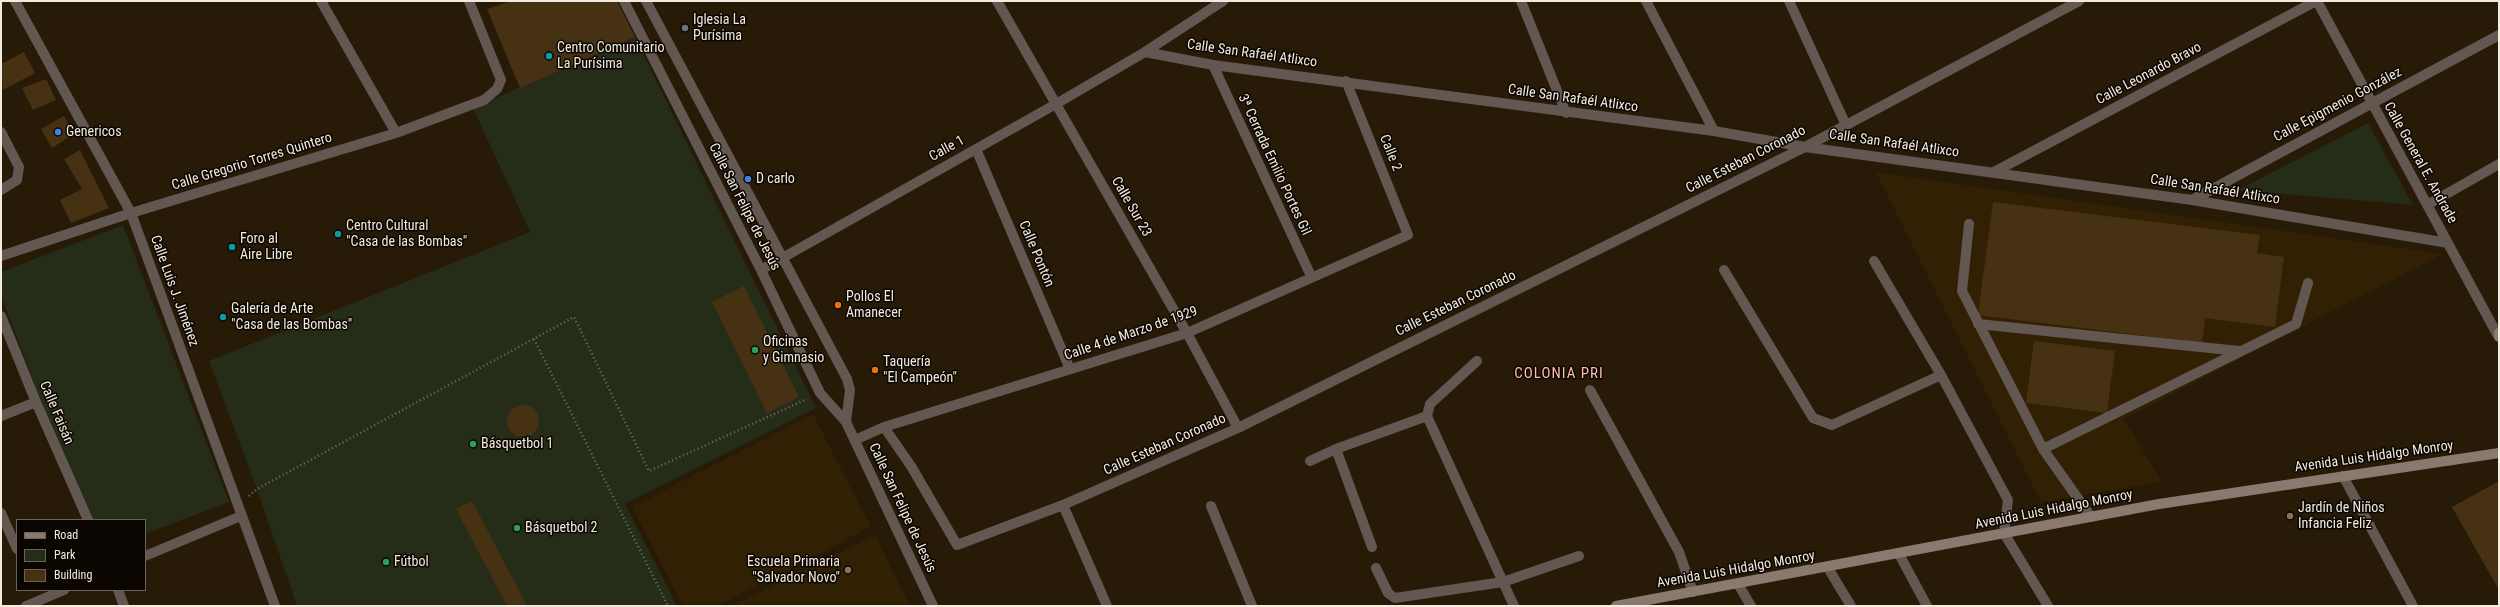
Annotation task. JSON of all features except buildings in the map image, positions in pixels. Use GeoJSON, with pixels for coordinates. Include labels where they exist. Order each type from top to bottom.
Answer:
{"type":"FeatureCollection","features":[{"type":"Feature","properties":{"kind":"street","name":"Calle Luis J. Jiménez"},"geometry":{"type":"LineString","coordinates":[[15,1],[131,213],[239,512],[275,606]]}},
{"type":"Feature","properties":{"kind":"street"},"geometry":{"type":"LineString","coordinates":[[321,1],[396,133]]}},
{"type":"Feature","properties":{"kind":"street","name":"Calle Gregorio Torres Quintero"},"geometry":{"type":"LineString","coordinates":[[1,256],[131,213],[445,118],[484,100],[497,89],[501,80],[469,1]]}},
{"type":"Feature","properties":{"kind":"street","name":"Calle San Felipe de Jesús"},"geometry":{"type":"LineString","coordinates":[[624,1],[761,270],[820,393],[846,422],[933,606]]}},
{"type":"Feature","properties":{"kind":"street","name":"Calle San Felipe de Jesús"},"geometry":{"type":"LineString","coordinates":[[646,1],[784,257],[847,379],[850,390],[846,422]]}},
{"type":"Feature","properties":{"kind":"street","name":"Calle Sur 23"},"geometry":{"type":"LineString","coordinates":[[997,1],[1187,332],[1238,428]]}},
{"type":"Feature","properties":{"kind":"street","name":"Calle 1"},"geometry":{"type":"LineString","coordinates":[[761,270],[1056,104],[1145,52],[1223,1]]}},
{"type":"Feature","properties":{"kind":"street"},"geometry":{"type":"LineString","coordinates":[[1520,1],[1566,113]]}},
{"type":"Feature","properties":{"kind":"street"},"geometry":{"type":"LineString","coordinates":[[1646,1],[1714,131]]}},
{"type":"Feature","properties":{"kind":"street"},"geometry":{"type":"LineString","coordinates":[[1789,1],[1845,123]]}},
{"type":"Feature","properties":{"kind":"street","name":"Calle Esteban Coronado"},"geometry":{"type":"LineString","coordinates":[[884,427],[911,466],[957,545],[1064,505],[1238,428],[1805,147],[1845,123],[2078,1]]}},
{"type":"Feature","properties":{"kind":"street","name":"Calle General E. Andrade"},"geometry":{"type":"LineString","coordinates":[[2317,1],[2498,334]]}},
{"type":"Feature","properties":{"kind":"street","name":"Calle Leonardo Bravo"},"geometry":{"type":"LineString","coordinates":[[1994,172],[2317,1]]}},
{"type":"Feature","properties":{"kind":"street","name":"Calle Epigmenio González"},"geometry":{"type":"LineString","coordinates":[[2192,200],[2371,102],[2499,35]]}},
{"type":"Feature","properties":{"kind":"street","name":"Calle San Rafaél Atlixco"},"geometry":{"type":"LineString","coordinates":[[1145,52],[1213,65],[1346,81],[1566,113],[1714,131],[1805,147],[2192,200],[2448,242]]}},
{"type":"Feature","properties":{"kind":"street","name":"3ª Cerrada Emilio Portes Gil"},"geometry":{"type":"LineString","coordinates":[[1213,65],[1311,276]]}},
{"type":"Feature","properties":{"kind":"street","name":"Calle 2"},"geometry":{"type":"LineString","coordinates":[[1346,81],[1408,235]]}},
{"type":"Feature","properties":{"kind":"street"},"geometry":{"type":"LineString","coordinates":[[1,132],[19,167],[17,180],[1,190]]}},
{"type":"Feature","properties":{"kind":"street","name":"Calle Pontón"},"geometry":{"type":"LineString","coordinates":[[976,149],[1070,370]]}},
{"type":"Feature","properties":{"kind":"street"},"geometry":{"type":"LineString","coordinates":[[2427,205],[2499,164]]}},
{"type":"Feature","properties":{"kind":"street"},"geometry":{"type":"LineString","coordinates":[[1968,224],[1962,291],[2043,449],[2091,517]]}},
{"type":"Feature","properties":{"kind":"street","name":"Calle 4 de Marzo de 1929"},"geometry":{"type":"LineString","coordinates":[[855,440],[884,427],[1070,370],[1187,332],[1311,276],[1408,235]]}},
{"type":"Feature","properties":{"kind":"street"},"geometry":{"type":"LineString","coordinates":[[1874,261],[1941,376],[2008,500],[2004,533],[2048,606]]}},
{"type":"Feature","properties":{"kind":"street"},"geometry":{"type":"LineString","coordinates":[[1724,270],[1813,418],[1832,425],[1941,376]]}},
{"type":"Feature","properties":{"kind":"street"},"geometry":{"type":"LineString","coordinates":[[2043,449],[2296,324],[2308,283]]}},
{"type":"Feature","properties":{"kind":"street","name":"Calle Faisán"},"geometry":{"type":"LineString","coordinates":[[1,316],[36,402],[88,519]]}},
{"type":"Feature","properties":{"kind":"street"},"geometry":{"type":"LineString","coordinates":[[1978,324],[2239,351]]}},
{"type":"Feature","properties":{"kind":"street"},"geometry":{"type":"LineString","coordinates":[[1477,361],[1430,404],[1427,416],[1514,606]]}},
{"type":"Feature","properties":{"kind":"street"},"geometry":{"type":"LineString","coordinates":[[1590,390],[1679,552],[1693,592]]}},
{"type":"Feature","properties":{"kind":"street"},"geometry":{"type":"LineString","coordinates":[[1,416],[36,402]]}},
{"type":"Feature","properties":{"kind":"street"},"geometry":{"type":"LineString","coordinates":[[1310,461],[1336,448],[1427,416]]}},
{"type":"Feature","properties":{"kind":"street"},"geometry":{"type":"LineString","coordinates":[[1336,448],[1372,547]]}},
{"type":"Feature","properties":{"kind":"street","name":"Avenida Luis Hidalgo Monroy"},"geometry":{"type":"LineString","coordinates":[[1616,606],[1828,568],[2159,504],[2499,453]]}},
{"type":"Feature","properties":{"kind":"street"},"geometry":{"type":"LineString","coordinates":[[2343,476],[2413,606]]}},
{"type":"Feature","properties":{"kind":"street"},"geometry":{"type":"LineString","coordinates":[[1064,505],[1107,606]]}},
{"type":"Feature","properties":{"kind":"street"},"geometry":{"type":"LineString","coordinates":[[1211,506],[1252,606]]}},
{"type":"Feature","properties":{"kind":"street"},"geometry":{"type":"LineString","coordinates":[[146,556],[239,512]]}},
{"type":"Feature","properties":{"kind":"street"},"geometry":{"type":"LineString","coordinates":[[1,513],[16,547]]}},
{"type":"Feature","properties":{"kind":"street"},"geometry":{"type":"LineString","coordinates":[[1899,554],[1927,606]]}},
{"type":"Feature","properties":{"kind":"street"},"geometry":{"type":"LineString","coordinates":[[1376,568],[1388,593],[1395,598],[1503,582],[1579,556]]}},
{"type":"Feature","properties":{"kind":"street"},"geometry":{"type":"LineString","coordinates":[[1828,568],[1850,606]]}},
{"type":"Feature","properties":{"kind":"street"},"geometry":{"type":"LineString","coordinates":[[1738,584],[1751,606]]}},
{"type":"Feature","properties":{"kind":"street"},"geometry":{"type":"LineString","coordinates":[[26,606],[62,591]]}},
{"type":"Feature","properties":{"kind":"street"},"geometry":{"type":"LineString","coordinates":[[118,591],[124,606]]}},
{"type":"Feature","properties":{"kind":"path"},"geometry":{"type":"LineString","coordinates":[[239,512],[257,489],[574,317],[649,471],[820,393]]}},
{"type":"Feature","properties":{"kind":"path"},"geometry":{"type":"LineString","coordinates":[[534,339],[668,606]]}},
{"type":"Feature","properties":{"kind":"shaded area"},"geometry":{"type":"Polygon","coordinates":[[[1876,172],[2443,254],[2124,419],[2162,482],[2041,502],[1876,172]]]}},
{"type":"Feature","properties":{"kind":"shaded area"},"geometry":{"type":"Polygon","coordinates":[[[813,414],[871,527],[717,606],[683,606],[632,507],[813,414]]]}},
{"type":"Feature","properties":{"kind":"shaded area","name":"Escuela Primaria \"Salvador Novo\""},"geometry":{"type":"Polygon","coordinates":[[[875,535],[910,606],[732,606],[875,535]]]}},
{"type":"Feature","properties":{"kind":"green space"},"geometry":{"type":"Polygon","coordinates":[[[635,37],[816,408],[625,504],[677,606],[297,606],[257,489],[209,361],[530,232],[473,108],[635,37]]]}},
{"type":"Feature","properties":{"kind":"green space"},"geometry":{"type":"Polygon","coordinates":[[[2368,123],[2413,205],[2238,190],[2368,123]]]}},
{"type":"Feature","properties":{"kind":"green space"},"geometry":{"type":"Polygon","coordinates":[[[123,225],[229,502],[146,534],[146,519],[87,519],[1,296],[1,272],[123,225]]]}},
{"type":"Feature","properties":{"kind":"place","name":"Iglesia La Purísima"},"geometry":{"type":"Point","coordinates":[685,28]}},
{"type":"Feature","properties":{"kind":"place","name":"Centro Comunitario La Purísima"},"geometry":{"type":"Point","coordinates":[549,56]}},
{"type":"Feature","properties":{"kind":"place","name":"Genericos"},"geometry":{"type":"Point","coordinates":[58,132]}},
{"type":"Feature","properties":{"kind":"place","name":"D carlo"},"geometry":{"type":"Point","coordinates":[748,179]}},
{"type":"Feature","properties":{"kind":"place","name":"Centro Cultural \"Casa de las Bombas\""},"geometry":{"type":"Point","coordinates":[338,234]}},
{"type":"Feature","properties":{"kind":"place","name":"Foro al Aire Libre"},"geometry":{"type":"Point","coordinates":[232,247]}},
{"type":"Feature","properties":{"kind":"place","name":"Pollos El Amanecer"},"geometry":{"type":"Point","coordinates":[838,305]}},
{"type":"Feature","properties":{"kind":"place","name":"Galería de Arte \"Casa de las Bombas\""},"geometry":{"type":"Point","coordinates":[223,317]}},
{"type":"Feature","properties":{"kind":"place","name":"Oficinas y Gimnasio"},"geometry":{"type":"Point","coordinates":[755,350]}},
{"type":"Feature","properties":{"kind":"place","name":"Taquería \"El Campeón\""},"geometry":{"type":"Point","coordinates":[875,370]}},
{"type":"Feature","properties":{"kind":"place","name":"Básquetbol 1"},"geometry":{"type":"Point","coordinates":[473,444]}},
{"type":"Feature","properties":{"kind":"place","name":"Jardín de Niños Infancia Feliz"},"geometry":{"type":"Point","coordinates":[2290,516]}},
{"type":"Feature","properties":{"kind":"place","name":"Básquetbol 2"},"geometry":{"type":"Point","coordinates":[517,528]}},
{"type":"Feature","properties":{"kind":"place","name":"Fútbol"},"geometry":{"type":"Point","coordinates":[386,562]}},
{"type":"Feature","properties":{"kind":"place","name":"Escuela Primaria \"Salvador Novo\""},"geometry":{"type":"Point","coordinates":[848,570]}},
{"type":"Feature","properties":{"kind":"district","name":"COLONIA PRI"},"geometry":{"type":"Point","coordinates":[1559,374]}}]}
